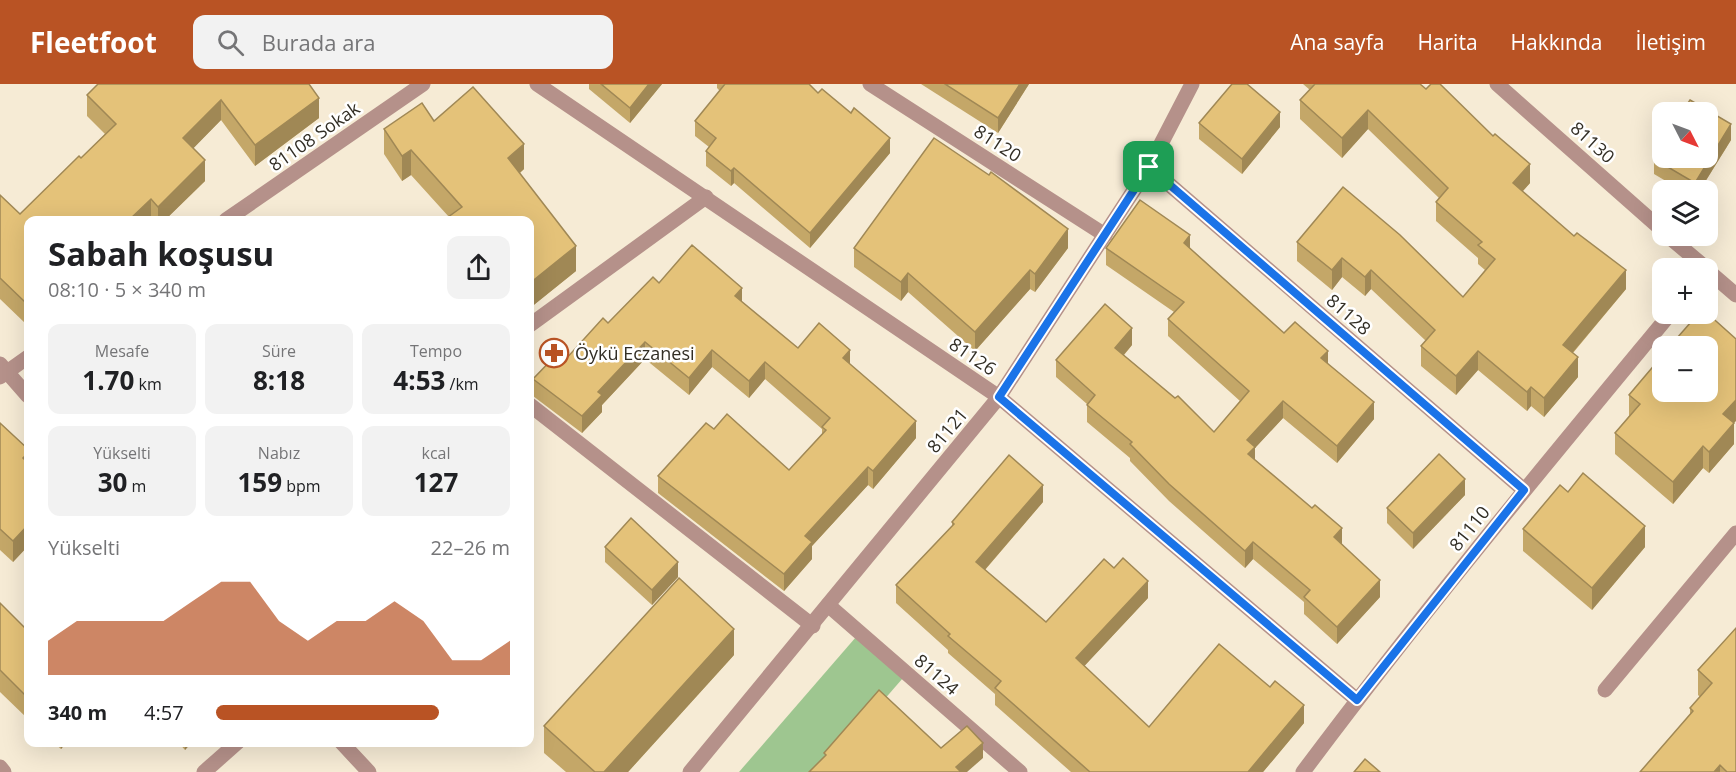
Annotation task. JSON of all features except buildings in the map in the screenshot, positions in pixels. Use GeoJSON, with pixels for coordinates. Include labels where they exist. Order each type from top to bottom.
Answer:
{"type":"FeatureCollection","features":[{"type":"Feature","properties":{"kind":"street","name":"81108 Sokak"},"geometry":{"type":"LineString","coordinates":[[232,216],[423,84]]}},
{"type":"Feature","properties":{"kind":"street","name":"81126"},"geometry":{"type":"LineString","coordinates":[[537,84],[999,397],[1357,700]]}},
{"type":"Feature","properties":{"kind":"street","name":"81120"},"geometry":{"type":"LineString","coordinates":[[870,84],[1105,235]]}},
{"type":"Feature","properties":{"kind":"street","name":"81121"},"geometry":{"type":"LineString","coordinates":[[690,772],[813,626],[999,397],[1149,167],[1192,84]]}},
{"type":"Feature","properties":{"kind":"street","name":"81130"},"geometry":{"type":"LineString","coordinates":[[1497,84],[1652,221]]}},
{"type":"Feature","properties":{"kind":"street","name":"81128"},"geometry":{"type":"LineString","coordinates":[[1149,167],[1524,490]]}},
{"type":"Feature","properties":{"kind":"street"},"geometry":{"type":"LineString","coordinates":[[534,322],[706,198]]}},
{"type":"Feature","properties":{"kind":"street"},"geometry":{"type":"LineString","coordinates":[[1680,246],[1693,258]]}},
{"type":"Feature","properties":{"kind":"street"},"geometry":{"type":"LineString","coordinates":[[1718,279],[1736,295]]}},
{"type":"Feature","properties":{"kind":"street","name":"81110"},"geometry":{"type":"LineString","coordinates":[[1303,772],[1357,700],[1524,490],[1663,324]]}},
{"type":"Feature","properties":{"kind":"street"},"geometry":{"type":"LineString","coordinates":[[24,359],[2,371],[24,392]]}},
{"type":"Feature","properties":{"kind":"street"},"geometry":{"type":"LineString","coordinates":[[534,408],[813,626]]}},
{"type":"Feature","properties":{"kind":"street"},"geometry":{"type":"LineString","coordinates":[[1605,690],[1736,533]]}},
{"type":"Feature","properties":{"kind":"street","name":"81124"},"geometry":{"type":"LineString","coordinates":[[828,605],[1020,772]]}},
{"type":"Feature","properties":{"kind":"street"},"geometry":{"type":"LineString","coordinates":[[204,772],[232,747]]}},
{"type":"Feature","properties":{"kind":"street"},"geometry":{"type":"LineString","coordinates":[[346,747],[369,772]]}},
{"type":"Feature","properties":{"kind":"street"},"geometry":{"type":"LineString","coordinates":[[0,767],[4,772]]}},
{"type":"Feature","properties":{"kind":"green space"},"geometry":{"type":"Polygon","coordinates":[[[856,637],[903,678],[821,772],[739,772],[856,637]]]}},
{"type":"Feature","properties":{"kind":"place","name":"Öykü Eczanesi"},"geometry":{"type":"Point","coordinates":[554,353]}},
{"type":"Feature","properties":{"kind":"route"},"geometry":{"type":"LineString","coordinates":[[1149,167],[1524,490],[1357,700],[999,397],[1149,167]]}}]}
